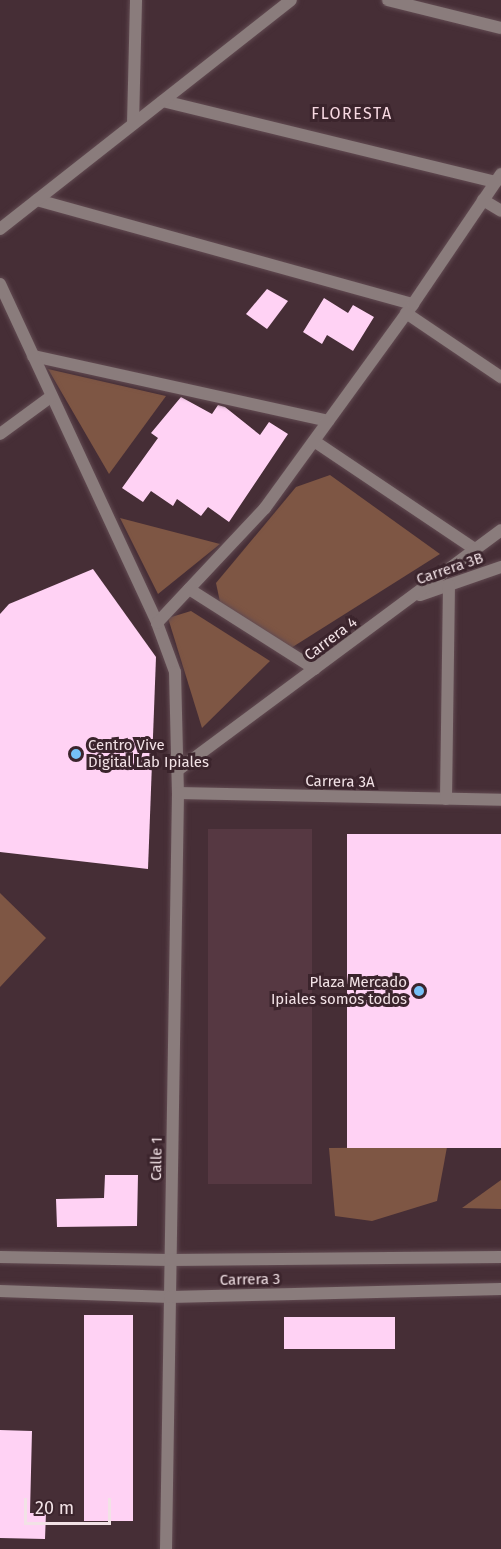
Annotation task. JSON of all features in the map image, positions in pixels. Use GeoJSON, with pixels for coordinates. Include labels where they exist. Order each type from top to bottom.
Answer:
{"type":"FeatureCollection","features":[{"type":"Feature","properties":{"kind":"street"},"geometry":{"type":"LineString","coordinates":[[133,124],[136,0]]}},
{"type":"Feature","properties":{"kind":"street"},"geometry":{"type":"LineString","coordinates":[[0,211],[4,226],[291,0]]}},
{"type":"Feature","properties":{"kind":"street"},"geometry":{"type":"LineString","coordinates":[[388,0],[501,28]]}},
{"type":"Feature","properties":{"kind":"street"},"geometry":{"type":"LineString","coordinates":[[157,623],[265,508],[409,309],[498,178],[163,101]]}},
{"type":"Feature","properties":{"kind":"street"},"geometry":{"type":"LineString","coordinates":[[37,200],[409,309],[501,377]]}},
{"type":"Feature","properties":{"kind":"street"},"geometry":{"type":"LineString","coordinates":[[483,200],[501,211]]}},
{"type":"Feature","properties":{"kind":"street","name":"Calle 1"},"geometry":{"type":"LineString","coordinates":[[0,284],[157,623],[175,672],[178,793],[166,1549]]}},
{"type":"Feature","properties":{"kind":"street"},"geometry":{"type":"LineString","coordinates":[[33,356],[328,421]]}},
{"type":"Feature","properties":{"kind":"street"},"geometry":{"type":"LineString","coordinates":[[0,434],[52,396]]}},
{"type":"Feature","properties":{"kind":"street"},"geometry":{"type":"LineString","coordinates":[[314,441],[475,549]]}},
{"type":"Feature","properties":{"kind":"street","name":"Carrera 4"},"geometry":{"type":"LineString","coordinates":[[178,770],[501,530]]}},
{"type":"Feature","properties":{"kind":"street","name":"Carrera 3B"},"geometry":{"type":"LineString","coordinates":[[409,599],[501,567]]}},
{"type":"Feature","properties":{"kind":"street"},"geometry":{"type":"LineString","coordinates":[[446,799],[449,585]]}},
{"type":"Feature","properties":{"kind":"street"},"geometry":{"type":"LineString","coordinates":[[189,589],[315,669]]}},
{"type":"Feature","properties":{"kind":"street","name":"Carrera 3A"},"geometry":{"type":"LineString","coordinates":[[178,793],[501,800]]}},
{"type":"Feature","properties":{"kind":"street","name":"Carrera 3"},"geometry":{"type":"LineString","coordinates":[[0,1257],[170,1260],[501,1257]]}},
{"type":"Feature","properties":{"kind":"street","name":"Carrera 3"},"geometry":{"type":"LineString","coordinates":[[0,1291],[170,1297],[501,1289]]}},
{"type":"Feature","properties":{"kind":"shaded area"},"geometry":{"type":"Polygon","coordinates":[[[48,369],[166,396],[109,474],[48,369]]]}},
{"type":"Feature","properties":{"kind":"shaded area"},"geometry":{"type":"Polygon","coordinates":[[[330,475],[440,554],[291,648],[220,602],[216,583],[296,487],[330,475]]]}},
{"type":"Feature","properties":{"kind":"shaded area"},"geometry":{"type":"Polygon","coordinates":[[[120,518],[220,544],[158,594],[120,518]]]}},
{"type":"Feature","properties":{"kind":"shaded area"},"geometry":{"type":"Polygon","coordinates":[[[191,611],[270,661],[202,728],[168,618],[191,611]]]}},
{"type":"Feature","properties":{"kind":"shaded area"},"geometry":{"type":"Polygon","coordinates":[[[208,829],[312,829],[312,1184],[208,1184],[208,829]]]}},
{"type":"Feature","properties":{"kind":"shaded area"},"geometry":{"type":"Polygon","coordinates":[[[0,893],[46,938],[0,987],[0,893]]]}},
{"type":"Feature","properties":{"kind":"shaded area"},"geometry":{"type":"Polygon","coordinates":[[[447,1147],[437,1201],[372,1221],[335,1216],[329,1148],[447,1147]]]}},
{"type":"Feature","properties":{"kind":"shaded area"},"geometry":{"type":"Polygon","coordinates":[[[501,1180],[501,1209],[462,1208],[501,1180]]]}},
{"type":"Feature","properties":{"kind":"building"},"geometry":{"type":"Polygon","coordinates":[[[267,289],[288,301],[267,329],[246,314],[267,289]]]}},
{"type":"Feature","properties":{"kind":"building"},"geometry":{"type":"Polygon","coordinates":[[[324,298],[348,313],[353,305],[374,317],[353,351],[327,335],[322,344],[303,332],[324,298]]]}},
{"type":"Feature","properties":{"kind":"building"},"geometry":{"type":"Polygon","coordinates":[[[181,397],[212,414],[218,405],[225,407],[260,435],[269,422],[288,434],[229,522],[208,507],[201,516],[177,499],[173,506],[151,491],[143,502],[122,488],[158,438],[151,433],[181,397]]]}},
{"type":"Feature","properties":{"kind":"building","name":"Centro Vive Digital Lab Ipiales"},"geometry":{"type":"Polygon","coordinates":[[[93,569],[156,657],[148,869],[0,852],[0,614],[9,604],[93,569]]]}},
{"type":"Feature","properties":{"kind":"building","name":"Plaza Mercado Ipiales somos todos"},"geometry":{"type":"Polygon","coordinates":[[[347,834],[501,834],[501,1148],[347,1148],[347,834]]]}},
{"type":"Feature","properties":{"kind":"building"},"geometry":{"type":"Polygon","coordinates":[[[105,1175],[138,1175],[137,1226],[57,1227],[56,1199],[104,1198],[105,1175]]]}},
{"type":"Feature","properties":{"kind":"building"},"geometry":{"type":"Polygon","coordinates":[[[84,1315],[133,1315],[133,1521],[84,1521],[84,1315]]]}},
{"type":"Feature","properties":{"kind":"building"},"geometry":{"type":"Polygon","coordinates":[[[284,1317],[395,1317],[395,1349],[284,1349],[284,1317]]]}},
{"type":"Feature","properties":{"kind":"building"},"geometry":{"type":"Polygon","coordinates":[[[0,1430],[32,1431],[30,1513],[46,1513],[45,1539],[0,1538],[0,1430]]]}},
{"type":"Feature","properties":{"kind":"place","name":"Centro Vive Digital Lab Ipiales"},"geometry":{"type":"Point","coordinates":[76,754]}},
{"type":"Feature","properties":{"kind":"place","name":"Plaza Mercado Ipiales somos todos"},"geometry":{"type":"Point","coordinates":[419,991]}},
{"type":"Feature","properties":{"kind":"district","name":"FLORESTA"},"geometry":{"type":"Point","coordinates":[352,114]}}]}
